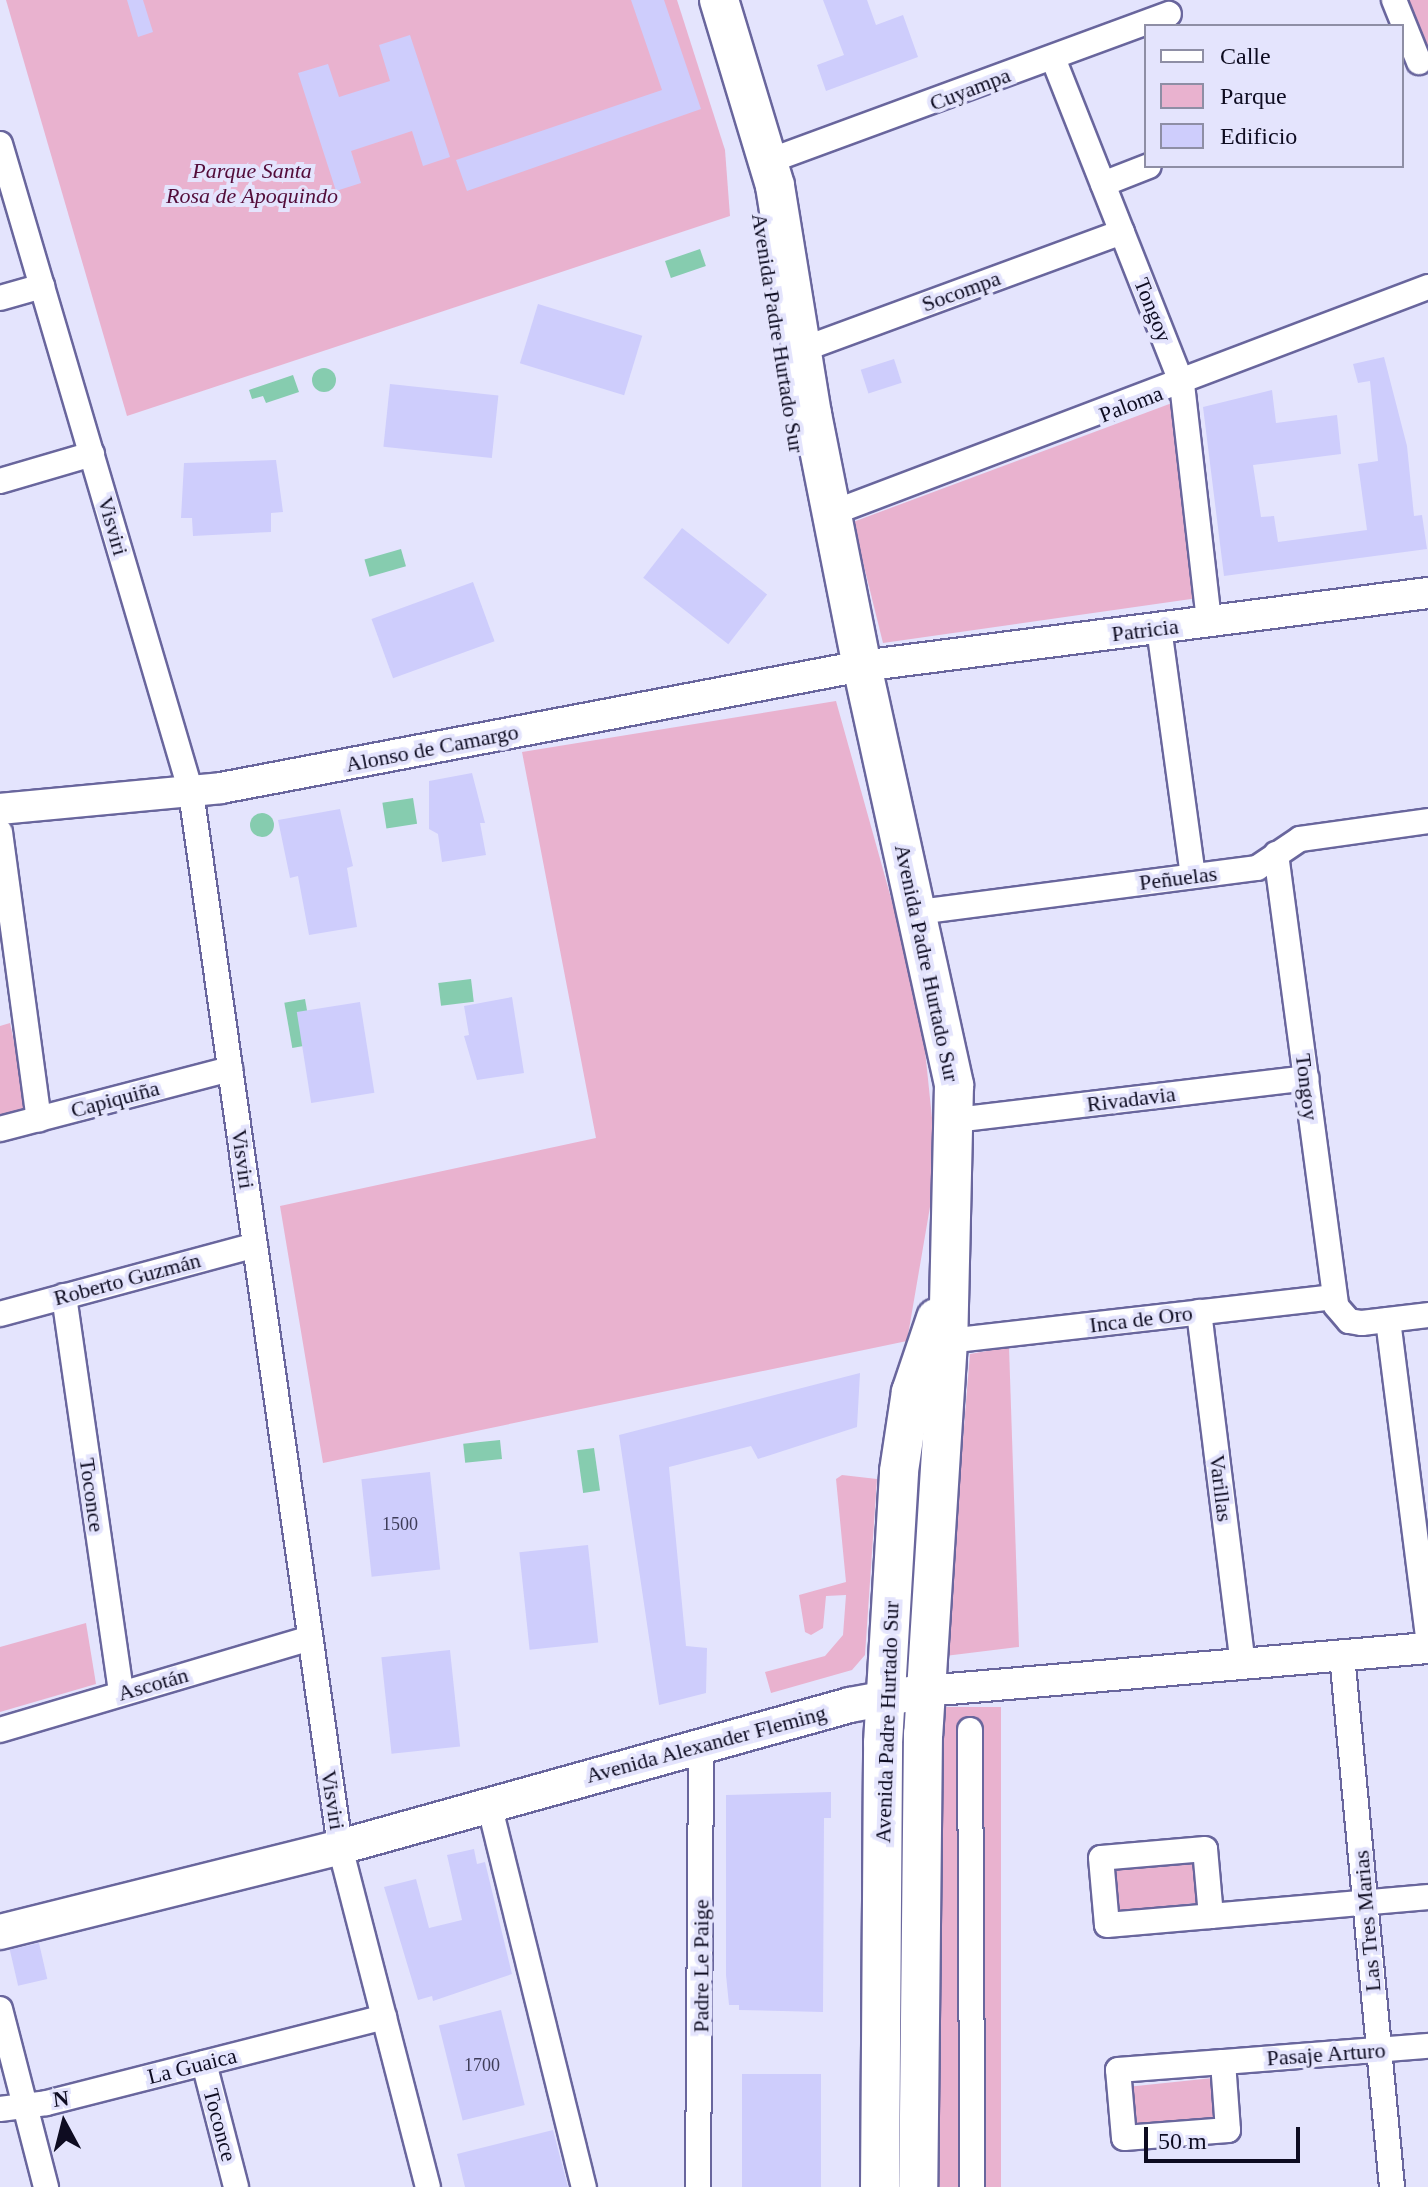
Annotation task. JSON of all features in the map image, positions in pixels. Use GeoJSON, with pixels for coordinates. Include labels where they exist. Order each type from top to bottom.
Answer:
{"type":"FeatureCollection","features":[{"type":"Feature","properties":{"kind":"main road","name":"Avenida Padre Hurtado Sur"},"geometry":{"type":"LineString","coordinates":[[696,0],[754,189],[795,442],[829,588],[862,666]]}},
{"type":"Feature","properties":{"kind":"main road","name":"Avenida Padre Hurtado Sur"},"geometry":{"type":"LineString","coordinates":[[719,0],[769,161],[801,350],[862,666],[950,1053],[956,1120],[948,1264],[948,1341],[926,1691],[918,2187]]}},
{"type":"Feature","properties":{"kind":"main road","name":"Avenida Padre Hurtado Sur"},"geometry":{"type":"LineString","coordinates":[[880,2187],[885,1697],[905,1423],[948,1264]]}},
{"type":"Feature","properties":{"kind":"main road","name":"Avenida Alexander Fleming"},"geometry":{"type":"LineString","coordinates":[[0,1932],[340,1847],[701,1745],[885,1697],[926,1691]]}},
{"type":"Feature","properties":{"kind":"street"},"geometry":{"type":"LineString","coordinates":[[1394,0],[1402,24]]}},
{"type":"Feature","properties":{"kind":"street","name":"Cuyampa"},"geometry":{"type":"LineString","coordinates":[[769,161],[1169,13]]}},
{"type":"Feature","properties":{"kind":"street"},"geometry":{"type":"LineString","coordinates":[[1404,29],[1416,63]]}},
{"type":"Feature","properties":{"kind":"street","name":"Tongoy"},"geometry":{"type":"LineString","coordinates":[[1053,58],[1182,384],[1209,621]]}},
{"type":"Feature","properties":{"kind":"street","name":"Visviri"},"geometry":{"type":"LineString","coordinates":[[0,144],[191,792],[307,1639],[340,1847],[428,2187]]}},
{"type":"Feature","properties":{"kind":"street"},"geometry":{"type":"LineString","coordinates":[[1103,184],[1144,168]]}},
{"type":"Feature","properties":{"kind":"street","name":"Socompa"},"geometry":{"type":"LineString","coordinates":[[801,350],[1122,232]]}},
{"type":"Feature","properties":{"kind":"street"},"geometry":{"type":"LineString","coordinates":[[0,298],[42,286]]}},
{"type":"Feature","properties":{"kind":"street","name":"Paloma"},"geometry":{"type":"LineString","coordinates":[[832,513],[1182,384],[1428,287]]}},
{"type":"Feature","properties":{"kind":"street"},"geometry":{"type":"LineString","coordinates":[[0,481],[92,454]]}},
{"type":"Feature","properties":{"kind":"street","name":"Patricia"},"geometry":{"type":"LineString","coordinates":[[862,666],[1428,593]]}},
{"type":"Feature","properties":{"kind":"street"},"geometry":{"type":"LineString","coordinates":[[1159,628],[1193,876]]}},
{"type":"Feature","properties":{"kind":"street","name":"Alonso de Camargo"},"geometry":{"type":"LineString","coordinates":[[0,809],[191,792],[862,666]]}},
{"type":"Feature","properties":{"kind":"street","name":"Peñuelas"},"geometry":{"type":"LineString","coordinates":[[918,912],[1257,868],[1307,837],[1428,821]]}},
{"type":"Feature","properties":{"kind":"street"},"geometry":{"type":"LineString","coordinates":[[0,832],[39,1119]]}},
{"type":"Feature","properties":{"kind":"street","name":"Tongoy"},"geometry":{"type":"LineString","coordinates":[[1276,854],[1339,1307]]}},
{"type":"Feature","properties":{"kind":"street","name":"Capiquiña"},"geometry":{"type":"LineString","coordinates":[[0,1129],[230,1069]]}},
{"type":"Feature","properties":{"kind":"street","name":"Rivadavia"},"geometry":{"type":"LineString","coordinates":[[956,1120],[1306,1078]]}},
{"type":"Feature","properties":{"kind":"street","name":"Roberto Guzmán"},"geometry":{"type":"LineString","coordinates":[[0,1314],[255,1245]]}},
{"type":"Feature","properties":{"kind":"street","name":"Toconce"},"geometry":{"type":"LineString","coordinates":[[64,1296],[121,1693]]}},
{"type":"Feature","properties":{"kind":"street","name":"Inca de Oro"},"geometry":{"type":"LineString","coordinates":[[948,1341],[1199,1312],[1339,1307],[1362,1323],[1428,1315]]}},
{"type":"Feature","properties":{"kind":"street","name":"Varillas"},"geometry":{"type":"LineString","coordinates":[[1199,1312],[1243,1664]]}},
{"type":"Feature","properties":{"kind":"street"},"geometry":{"type":"LineString","coordinates":[[1388,1320],[1425,1590],[1428,1635]]}},
{"type":"Feature","properties":{"kind":"street","name":"Ascotán"},"geometry":{"type":"LineString","coordinates":[[0,1730],[307,1639]]}},
{"type":"Feature","properties":{"kind":"street","name":"Avenida Alexander Fleming"},"geometry":{"type":"LineString","coordinates":[[926,1691],[1428,1648]]}},
{"type":"Feature","properties":{"kind":"street","name":"Las Tres Marias"},"geometry":{"type":"LineString","coordinates":[[1342,1655],[1392,2187]]}},
{"type":"Feature","properties":{"kind":"street"},"geometry":{"type":"LineString","coordinates":[[970,1730],[972,2187]]}},
{"type":"Feature","properties":{"kind":"street","name":"Padre Le Paige"},"geometry":{"type":"LineString","coordinates":[[698,2187],[701,1745]]}},
{"type":"Feature","properties":{"kind":"street"},"geometry":{"type":"LineString","coordinates":[[489,1804],[584,2187]]}},
{"type":"Feature","properties":{"kind":"street"},"geometry":{"type":"LineString","coordinates":[[1211,1916],[1205,1849],[1101,1858],[1107,1925],[1366,1903],[1428,1897]]}},
{"type":"Feature","properties":{"kind":"street"},"geometry":{"type":"LineString","coordinates":[[0,2009],[46,2187]]}},
{"type":"Feature","properties":{"kind":"street","name":"La Guaica"},"geometry":{"type":"LineString","coordinates":[[0,2109],[25,2106],[384,2017]]}},
{"type":"Feature","properties":{"kind":"street","name":"Pasaje Arturo"},"geometry":{"type":"LineString","coordinates":[[1223,2062],[1228,2130],[1124,2138],[1118,2070],[1428,2046]]}},
{"type":"Feature","properties":{"kind":"street","name":"Toconce"},"geometry":{"type":"LineString","coordinates":[[204,2063],[236,2187]]}},
{"type":"Feature","properties":{"kind":"green space","name":"Parque Santa Rosa de Apoquindo"},"geometry":{"type":"Polygon","coordinates":[[[6,0],[677,0],[725,150],[730,216],[127,416],[6,0]]]}},
{"type":"Feature","properties":{"kind":"green space"},"geometry":{"type":"Polygon","coordinates":[[[1408,0],[1428,0],[1428,51],[1408,0]]]}},
{"type":"Feature","properties":{"kind":"green space"},"geometry":{"type":"Polygon","coordinates":[[[1172,403],[1198,598],[883,643],[853,522],[1172,403]]]}},
{"type":"Feature","properties":{"kind":"green space"},"geometry":{"type":"Polygon","coordinates":[[[836,701],[920,1002],[937,1166],[907,1341],[323,1463],[280,1206],[596,1138],[522,752],[836,701]]]}},
{"type":"Feature","properties":{"kind":"green space"},"geometry":{"type":"Polygon","coordinates":[[[10,1023],[30,1115],[0,1122],[0,1026],[10,1023]]]}},
{"type":"Feature","properties":{"kind":"green space"},"geometry":{"type":"Polygon","coordinates":[[[1009,1347],[1019,1647],[945,1656],[970,1354],[1009,1347]]]}},
{"type":"Feature","properties":{"kind":"green space"},"geometry":{"type":"Polygon","coordinates":[[[842,1475],[877,1479],[865,1655],[852,1670],[771,1693],[765,1672],[825,1656],[843,1635],[846,1595],[826,1596],[823,1628],[811,1635],[805,1632],[799,1595],[846,1582],[836,1479],[842,1475]]]}},
{"type":"Feature","properties":{"kind":"green space"},"geometry":{"type":"Polygon","coordinates":[[[86,1623],[96,1684],[0,1712],[0,1647],[86,1623]]]}},
{"type":"Feature","properties":{"kind":"green space"},"geometry":{"type":"Polygon","coordinates":[[[939,1707],[1001,1707],[1001,2187],[939,2187],[939,1707]]]}},
{"type":"Feature","properties":{"kind":"green space"},"geometry":{"type":"Polygon","coordinates":[[[1194,1862],[1198,1903],[1116,1911],[1111,1871],[1194,1862]]]}},
{"type":"Feature","properties":{"kind":"green space"},"geometry":{"type":"Polygon","coordinates":[[[1213,2078],[1217,2118],[1136,2126],[1131,2087],[1213,2078]]]}},
{"type":"Feature","properties":{"kind":"shaded area"},"geometry":{"type":"Polygon","coordinates":[[[700,249],[706,266],[671,278],[665,261],[700,249]]]}},
{"type":"Feature","properties":{"kind":"shaded area"},"geometry":{"type":"Polygon","coordinates":[[[324,368],[333,371],[336,380],[333,389],[324,392],[315,389],[312,380],[315,371],[324,368]]]}},
{"type":"Feature","properties":{"kind":"shaded area"},"geometry":{"type":"Polygon","coordinates":[[[293,375],[299,392],[266,403],[263,396],[252,399],[249,390],[293,375]]]}},
{"type":"Feature","properties":{"kind":"shaded area"},"geometry":{"type":"Polygon","coordinates":[[[401,549],[406,566],[369,577],[364,559],[401,549]]]}},
{"type":"Feature","properties":{"kind":"shaded area"},"geometry":{"type":"Polygon","coordinates":[[[413,798],[417,824],[386,829],[382,803],[413,798]]]}},
{"type":"Feature","properties":{"kind":"shaded area"},"geometry":{"type":"Polygon","coordinates":[[[262,813],[271,816],[274,825],[271,834],[262,837],[253,834],[250,825],[253,816],[262,813]]]}},
{"type":"Feature","properties":{"kind":"shaded area"},"geometry":{"type":"Polygon","coordinates":[[[471,979],[474,1002],[441,1006],[438,983],[471,979]]]}},
{"type":"Feature","properties":{"kind":"shaded area"},"geometry":{"type":"Polygon","coordinates":[[[305,999],[313,1044],[292,1048],[284,1003],[305,999]]]}},
{"type":"Feature","properties":{"kind":"shaded area"},"geometry":{"type":"Polygon","coordinates":[[[500,1440],[502,1459],[465,1463],[463,1444],[500,1440]]]}},
{"type":"Feature","properties":{"kind":"shaded area"},"geometry":{"type":"Polygon","coordinates":[[[594,1448],[600,1491],[583,1493],[577,1450],[594,1448]]]}},
{"type":"Feature","properties":{"kind":"building"},"geometry":{"type":"Polygon","coordinates":[[[127,0],[143,0],[153,32],[138,37],[127,0]]]}},
{"type":"Feature","properties":{"kind":"building"},"geometry":{"type":"Polygon","coordinates":[[[631,0],[664,0],[701,109],[467,191],[456,160],[662,90],[631,0]]]}},
{"type":"Feature","properties":{"kind":"building"},"geometry":{"type":"Polygon","coordinates":[[[823,0],[867,0],[876,25],[903,15],[918,57],[826,91],[817,65],[844,55],[823,0]]]}},
{"type":"Feature","properties":{"kind":"building"},"geometry":{"type":"Polygon","coordinates":[[[410,35],[450,157],[423,166],[412,131],[351,151],[361,183],[336,191],[298,73],[328,64],[339,97],[390,81],[379,45],[410,35]]]}},
{"type":"Feature","properties":{"kind":"building"},"geometry":{"type":"Polygon","coordinates":[[[538,304],[642,336],[624,395],[520,363],[538,304]]]}},
{"type":"Feature","properties":{"kind":"building"},"geometry":{"type":"Polygon","coordinates":[[[1384,357],[1407,446],[1414,516],[1422,515],[1427,549],[1224,576],[1203,407],[1272,390],[1276,423],[1337,415],[1341,454],[1253,465],[1261,517],[1274,516],[1278,542],[1367,530],[1358,464],[1378,461],[1370,381],[1358,383],[1353,364],[1384,357]]]}},
{"type":"Feature","properties":{"kind":"building"},"geometry":{"type":"Polygon","coordinates":[[[894,359],[902,383],[868,394],[861,370],[894,359]]]}},
{"type":"Feature","properties":{"kind":"building"},"geometry":{"type":"Polygon","coordinates":[[[390,384],[498,395],[492,458],[383,447],[390,384]]]}},
{"type":"Feature","properties":{"kind":"building"},"geometry":{"type":"Polygon","coordinates":[[[276,460],[283,512],[271,513],[271,532],[193,536],[192,518],[181,518],[184,463],[276,460]]]}},
{"type":"Feature","properties":{"kind":"building"},"geometry":{"type":"Polygon","coordinates":[[[682,528],[767,594],[728,644],[643,578],[682,528]]]}},
{"type":"Feature","properties":{"kind":"building"},"geometry":{"type":"Polygon","coordinates":[[[473,582],[495,641],[393,678],[372,619],[473,582]]]}},
{"type":"Feature","properties":{"kind":"building"},"geometry":{"type":"Polygon","coordinates":[[[472,773],[485,823],[480,823],[486,855],[442,862],[438,834],[429,829],[429,781],[472,773]]]}},
{"type":"Feature","properties":{"kind":"building"},"geometry":{"type":"Polygon","coordinates":[[[340,809],[353,866],[347,868],[357,927],[309,935],[298,876],[290,878],[278,820],[340,809]]]}},
{"type":"Feature","properties":{"kind":"building"},"geometry":{"type":"Polygon","coordinates":[[[512,997],[524,1073],[477,1080],[464,1036],[469,1035],[464,1006],[512,997]]]}},
{"type":"Feature","properties":{"kind":"building"},"geometry":{"type":"Polygon","coordinates":[[[360,1002],[374,1093],[311,1103],[297,1012],[360,1002]]]}},
{"type":"Feature","properties":{"kind":"building"},"geometry":{"type":"Polygon","coordinates":[[[860,1373],[857,1427],[758,1459],[751,1446],[669,1467],[686,1646],[707,1648],[706,1693],[659,1705],[619,1435],[860,1373]]]}},
{"type":"Feature","properties":{"kind":"building"},"geometry":{"type":"Polygon","coordinates":[[[430,1472],[440,1569],[372,1577],[361,1479],[430,1472]]]}},
{"type":"Feature","properties":{"kind":"building"},"geometry":{"type":"Polygon","coordinates":[[[588,1545],[598,1642],[530,1650],[519,1552],[588,1545]]]}},
{"type":"Feature","properties":{"kind":"building"},"geometry":{"type":"Polygon","coordinates":[[[450,1650],[460,1746],[392,1754],[381,1657],[450,1650]]]}},
{"type":"Feature","properties":{"kind":"building"},"geometry":{"type":"Polygon","coordinates":[[[831,1792],[831,1818],[824,1818],[823,2012],[739,2010],[739,2005],[729,2005],[726,1975],[726,1795],[831,1792]]]}},
{"type":"Feature","properties":{"kind":"building"},"geometry":{"type":"Polygon","coordinates":[[[474,1849],[477,1864],[485,1862],[512,1974],[433,2001],[432,1996],[418,2000],[384,1887],[416,1879],[429,1928],[462,1920],[447,1855],[474,1849]]]}},
{"type":"Feature","properties":{"kind":"building"},"geometry":{"type":"Polygon","coordinates":[[[39,1943],[47,1979],[18,1986],[10,1950],[39,1943]]]}},
{"type":"Feature","properties":{"kind":"building"},"geometry":{"type":"Polygon","coordinates":[[[501,2010],[525,2105],[463,2121],[439,2025],[501,2010]]]}},
{"type":"Feature","properties":{"kind":"building"},"geometry":{"type":"Polygon","coordinates":[[[742,2074],[821,2074],[821,2187],[742,2187],[742,2074]]]}},
{"type":"Feature","properties":{"kind":"building"},"geometry":{"type":"Polygon","coordinates":[[[553,2130],[568,2187],[465,2187],[457,2154],[553,2130]]]}}]}
